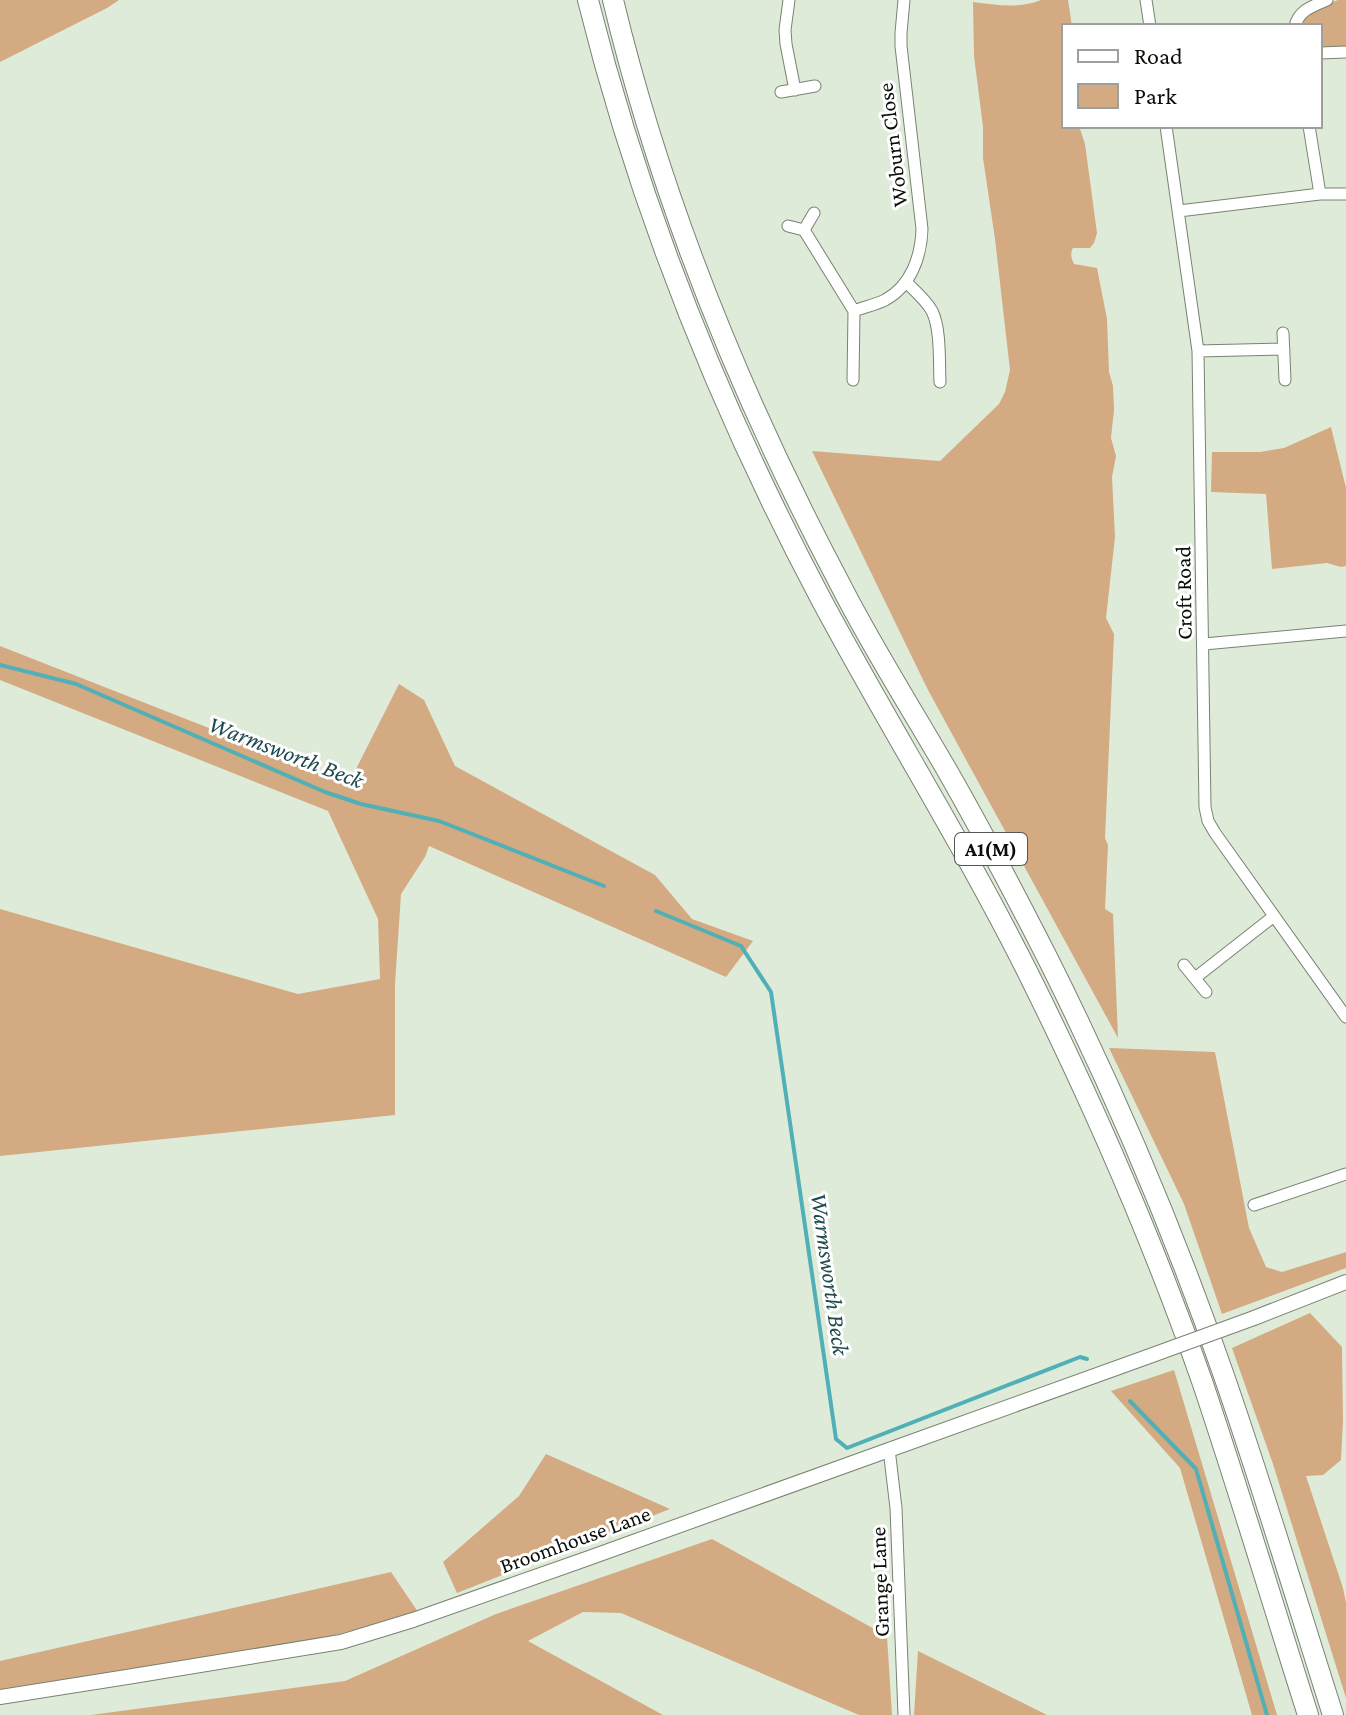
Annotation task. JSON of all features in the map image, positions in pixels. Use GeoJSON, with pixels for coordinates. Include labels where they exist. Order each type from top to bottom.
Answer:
{"type":"FeatureCollection","features":[{"type":"Feature","properties":{"kind":"highway","name":"A1(M)"},"geometry":{"type":"LineString","coordinates":[[588,0],[637,168],[675,277],[720,391],[822,601],[977,874],[1031,978],[1139,1217],[1202,1383],[1308,1715]]}},
{"type":"Feature","properties":{"kind":"highway","name":"A1(M)"},"geometry":{"type":"LineString","coordinates":[[613,0],[638,97],[696,270],[775,455],[842,589],[952,780],[1050,963],[1121,1114],[1160,1206],[1224,1377],[1333,1715]]}},
{"type":"Feature","properties":{"kind":"street"},"geometry":{"type":"LineString","coordinates":[[789,0],[785,30],[795,90]]}},
{"type":"Feature","properties":{"kind":"street","name":"Woburn Close"},"geometry":{"type":"LineString","coordinates":[[904,0],[901,46],[922,229],[921,245],[906,282]]}},
{"type":"Feature","properties":{"kind":"street"},"geometry":{"type":"LineString","coordinates":[[1146,0],[1150,24]]}},
{"type":"Feature","properties":{"kind":"street"},"geometry":{"type":"LineString","coordinates":[[1296,24],[1301,14],[1327,0]]}},
{"type":"Feature","properties":{"kind":"street"},"geometry":{"type":"LineString","coordinates":[[1322,53],[1346,52]]}},
{"type":"Feature","properties":{"kind":"street"},"geometry":{"type":"LineString","coordinates":[[781,92],[815,86]]}},
{"type":"Feature","properties":{"kind":"street","name":"Croft Road"},"geometry":{"type":"LineString","coordinates":[[1166,128],[1198,351],[1205,807],[1215,833],[1346,1017]]}},
{"type":"Feature","properties":{"kind":"street"},"geometry":{"type":"LineString","coordinates":[[1309,128],[1320,194]]}},
{"type":"Feature","properties":{"kind":"street"},"geometry":{"type":"LineString","coordinates":[[1179,211],[1320,194],[1346,194]]}},
{"type":"Feature","properties":{"kind":"street"},"geometry":{"type":"LineString","coordinates":[[804,230],[814,213]]}},
{"type":"Feature","properties":{"kind":"street"},"geometry":{"type":"LineString","coordinates":[[788,226],[804,230],[854,311],[853,380]]}},
{"type":"Feature","properties":{"kind":"street"},"geometry":{"type":"LineString","coordinates":[[854,311],[882,301],[906,282],[932,310],[936,323],[940,382]]}},
{"type":"Feature","properties":{"kind":"street"},"geometry":{"type":"LineString","coordinates":[[1283,333],[1285,380]]}},
{"type":"Feature","properties":{"kind":"street"},"geometry":{"type":"LineString","coordinates":[[1198,351],[1284,349]]}},
{"type":"Feature","properties":{"kind":"street"},"geometry":{"type":"LineString","coordinates":[[1204,644],[1346,631]]}},
{"type":"Feature","properties":{"kind":"street"},"geometry":{"type":"LineString","coordinates":[[1195,978],[1274,916]]}},
{"type":"Feature","properties":{"kind":"street"},"geometry":{"type":"LineString","coordinates":[[1184,965],[1206,992]]}},
{"type":"Feature","properties":{"kind":"street"},"geometry":{"type":"LineString","coordinates":[[1254,1205],[1346,1174]]}},
{"type":"Feature","properties":{"kind":"street","name":"Broomhouse Lane"},"geometry":{"type":"LineString","coordinates":[[0,1697],[341,1642],[450,1607],[1147,1357],[1346,1282]]}},
{"type":"Feature","properties":{"kind":"street","name":"Grange Lane"},"geometry":{"type":"LineString","coordinates":[[889,1449],[896,1508],[904,1715]]}},
{"type":"Feature","properties":{"kind":"green space"},"geometry":{"type":"Polygon","coordinates":[[[0,0],[119,0],[0,62],[0,0]]]}},
{"type":"Feature","properties":{"kind":"green space"},"geometry":{"type":"Polygon","coordinates":[[[1068,0],[1072,24],[1062,24],[1062,128],[1080,128],[1085,144],[1097,233],[1090,248],[1073,248],[1071,256],[1074,264],[1097,268],[1107,319],[1109,372],[1113,386],[1111,438],[1116,456],[1112,477],[1115,537],[1106,618],[1114,634],[1105,909],[1113,914],[1118,1038],[928,690],[812,451],[940,461],[999,404],[1005,392],[1010,370],[983,158],[983,127],[974,56],[973,2],[999,5],[1068,0]]]}},
{"type":"Feature","properties":{"kind":"green space"},"geometry":{"type":"Polygon","coordinates":[[[1346,0],[1346,46],[1322,47],[1322,24],[1301,24],[1311,12],[1346,0]]]}},
{"type":"Feature","properties":{"kind":"green space"},"geometry":{"type":"Polygon","coordinates":[[[1331,427],[1346,488],[1346,566],[1327,563],[1272,569],[1266,494],[1211,492],[1212,452],[1260,452],[1284,448],[1331,427]]]}},
{"type":"Feature","properties":{"kind":"green space"},"geometry":{"type":"Polygon","coordinates":[[[0,646],[321,772],[353,775],[399,684],[424,700],[455,766],[655,875],[692,919],[753,941],[726,977],[429,846],[401,894],[395,984],[395,1115],[0,1156],[0,909],[298,994],[380,979],[378,919],[328,811],[0,680],[0,646]]]}},
{"type":"Feature","properties":{"kind":"green space"},"geometry":{"type":"Polygon","coordinates":[[[1109,1048],[1215,1052],[1249,1228],[1266,1267],[1282,1272],[1346,1252],[1346,1268],[1222,1314],[1184,1204],[1109,1048]]]}},
{"type":"Feature","properties":{"kind":"green space"},"geometry":{"type":"Polygon","coordinates":[[[1310,1313],[1342,1347],[1341,1460],[1323,1475],[1306,1476],[1346,1603],[1346,1698],[1273,1464],[1232,1348],[1310,1313]]]}},
{"type":"Feature","properties":{"kind":"green space"},"geometry":{"type":"Polygon","coordinates":[[[1174,1370],[1277,1715],[1252,1715],[1180,1468],[1111,1391],[1174,1370]]]}},
{"type":"Feature","properties":{"kind":"green space"},"geometry":{"type":"Polygon","coordinates":[[[546,1454],[670,1509],[457,1593],[443,1562],[519,1496],[546,1454]]]}},
{"type":"Feature","properties":{"kind":"green space"},"geometry":{"type":"Polygon","coordinates":[[[712,1539],[887,1636],[892,1715],[859,1715],[621,1613],[583,1612],[528,1641],[663,1715],[91,1715],[345,1681],[496,1614],[712,1539]]]}},
{"type":"Feature","properties":{"kind":"green space"},"geometry":{"type":"Polygon","coordinates":[[[391,1572],[418,1612],[310,1642],[0,1691],[0,1661],[391,1572]]]}},
{"type":"Feature","properties":{"kind":"green space"},"geometry":{"type":"Polygon","coordinates":[[[918,1651],[1047,1715],[914,1715],[918,1651]]]}},
{"type":"Feature","properties":{"kind":"waterway","name":"Warmsworth Beck"},"geometry":{"type":"LineString","coordinates":[[0,665],[76,684],[325,792],[361,804],[439,821],[604,886]]}},
{"type":"Feature","properties":{"kind":"waterway","name":"Warmsworth Beck"},"geometry":{"type":"LineString","coordinates":[[656,911],[741,946],[771,992],[836,1439],[847,1448],[1080,1357],[1087,1359]]}},
{"type":"Feature","properties":{"kind":"waterway","name":"Warmsworth Beck"},"geometry":{"type":"LineString","coordinates":[[1130,1401],[1196,1469],[1267,1715]]}}]}
